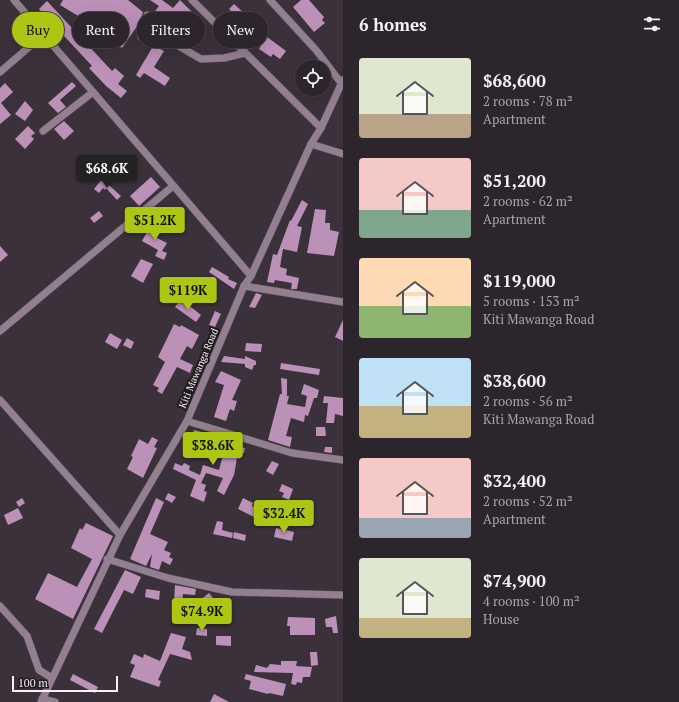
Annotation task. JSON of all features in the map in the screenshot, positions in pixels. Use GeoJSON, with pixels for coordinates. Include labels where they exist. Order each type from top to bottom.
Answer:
{"type":"FeatureCollection","features":[{"type":"Feature","properties":{"kind":"street"},"geometry":{"type":"LineString","coordinates":[[14,0],[24,12]]}},
{"type":"Feature","properties":{"kind":"street"},"geometry":{"type":"LineString","coordinates":[[192,0],[321,128]]}},
{"type":"Feature","properties":{"kind":"street"},"geometry":{"type":"LineString","coordinates":[[270,0],[342,81]]}},
{"type":"Feature","properties":{"kind":"street"},"geometry":{"type":"LineString","coordinates":[[0,72],[28,48]]}},
{"type":"Feature","properties":{"kind":"street"},"geometry":{"type":"LineString","coordinates":[[54,48],[251,276]]}},
{"type":"Feature","properties":{"kind":"street"},"geometry":{"type":"LineString","coordinates":[[182,48],[201,59],[224,58],[245,53]]}},
{"type":"Feature","properties":{"kind":"street","name":"Kiti Mawanga Road"},"geometry":{"type":"LineString","coordinates":[[41,701],[107,559],[187,421],[244,286],[251,276],[311,144],[321,128],[342,81]]}},
{"type":"Feature","properties":{"kind":"street"},"geometry":{"type":"LineString","coordinates":[[43,131],[93,92]]}},
{"type":"Feature","properties":{"kind":"street"},"geometry":{"type":"LineString","coordinates":[[311,144],[343,154]]}},
{"type":"Feature","properties":{"kind":"street"},"geometry":{"type":"LineString","coordinates":[[0,331],[173,186]]}},
{"type":"Feature","properties":{"kind":"street"},"geometry":{"type":"LineString","coordinates":[[244,286],[343,302]]}},
{"type":"Feature","properties":{"kind":"street"},"geometry":{"type":"LineString","coordinates":[[0,400],[120,535]]}},
{"type":"Feature","properties":{"kind":"street"},"geometry":{"type":"LineString","coordinates":[[187,421],[292,453],[343,460]]}},
{"type":"Feature","properties":{"kind":"street"},"geometry":{"type":"LineString","coordinates":[[107,559],[168,578],[232,592],[343,595]]}},
{"type":"Feature","properties":{"kind":"street"},"geometry":{"type":"LineString","coordinates":[[0,606],[28,636],[39,670],[52,678]]}},
{"type":"Feature","properties":{"kind":"street"},"geometry":{"type":"LineString","coordinates":[[41,701],[54,702]]}},
{"type":"Feature","properties":{"kind":"building"},"geometry":{"type":"Polygon","coordinates":[[[63,0],[128,0],[143,12],[137,12],[137,26],[129,38],[129,12],[72,12],[60,5],[63,0]]]}},
{"type":"Feature","properties":{"kind":"building"},"geometry":{"type":"Polygon","coordinates":[[[150,0],[162,0],[173,8],[180,0],[192,12],[154,12],[159,6],[150,0]]]}},
{"type":"Feature","properties":{"kind":"building"},"geometry":{"type":"Polygon","coordinates":[[[301,0],[309,0],[324,17],[322,20],[325,23],[314,32],[293,7],[301,0]]]}},
{"type":"Feature","properties":{"kind":"building"},"geometry":{"type":"Polygon","coordinates":[[[47,1],[57,12],[42,12],[39,9],[47,1]]]}},
{"type":"Feature","properties":{"kind":"building"},"geometry":{"type":"Polygon","coordinates":[[[234,4],[243,12],[232,12],[229,9],[234,4]]]}},
{"type":"Feature","properties":{"kind":"building"},"geometry":{"type":"Polygon","coordinates":[[[64,19],[72,28],[72,44],[64,36],[64,19]]]}},
{"type":"Feature","properties":{"kind":"building"},"geometry":{"type":"Polygon","coordinates":[[[268,38],[286,51],[280,59],[273,54],[271,57],[259,49],[268,48],[268,38]]]}},
{"type":"Feature","properties":{"kind":"building"},"geometry":{"type":"Polygon","coordinates":[[[75,48],[91,48],[112,71],[115,68],[124,76],[118,84],[127,91],[121,98],[106,86],[89,68],[92,66],[75,48]]]}},
{"type":"Feature","properties":{"kind":"building"},"geometry":{"type":"Polygon","coordinates":[[[152,48],[158,48],[164,51],[154,67],[170,78],[165,86],[144,73],[140,78],[136,75],[152,48]]]}},
{"type":"Feature","properties":{"kind":"building"},"geometry":{"type":"Polygon","coordinates":[[[72,82],[76,86],[60,100],[66,107],[58,113],[48,103],[72,82]]]}},
{"type":"Feature","properties":{"kind":"building"},"geometry":{"type":"Polygon","coordinates":[[[5,83],[13,92],[1,103],[11,115],[0,124],[0,88],[5,83]]]}},
{"type":"Feature","properties":{"kind":"building"},"geometry":{"type":"Polygon","coordinates":[[[25,101],[33,110],[25,121],[15,114],[25,101]]]}},
{"type":"Feature","properties":{"kind":"building"},"geometry":{"type":"Polygon","coordinates":[[[64,121],[74,131],[64,140],[54,129],[64,121]]]}},
{"type":"Feature","properties":{"kind":"building"},"geometry":{"type":"Polygon","coordinates":[[[28,126],[35,133],[31,136],[34,139],[25,149],[15,139],[28,126]]]}},
{"type":"Feature","properties":{"kind":"building"},"geometry":{"type":"Polygon","coordinates":[[[151,177],[160,187],[139,206],[130,196],[151,177]]]}},
{"type":"Feature","properties":{"kind":"building"},"geometry":{"type":"Polygon","coordinates":[[[102,179],[121,196],[117,200],[106,188],[105,190],[103,188],[99,193],[94,189],[102,179]]]}},
{"type":"Feature","properties":{"kind":"building"},"geometry":{"type":"Polygon","coordinates":[[[302,200],[308,204],[297,226],[302,227],[297,252],[283,249],[280,267],[287,269],[286,275],[299,278],[297,289],[291,289],[292,283],[275,280],[274,283],[267,282],[273,254],[277,255],[290,220],[291,221],[302,200]]]}},
{"type":"Feature","properties":{"kind":"building"},"geometry":{"type":"Polygon","coordinates":[[[315,209],[326,210],[325,223],[330,223],[330,230],[339,232],[334,256],[307,253],[315,209]]]}},
{"type":"Feature","properties":{"kind":"building"},"geometry":{"type":"Polygon","coordinates":[[[99,211],[103,216],[94,223],[90,218],[99,211]]]}},
{"type":"Feature","properties":{"kind":"building"},"geometry":{"type":"Polygon","coordinates":[[[152,223],[162,229],[157,238],[167,243],[162,251],[167,253],[164,260],[155,256],[158,250],[142,241],[152,223]]]}},
{"type":"Feature","properties":{"kind":"building"},"geometry":{"type":"Polygon","coordinates":[[[0,246],[8,255],[0,262],[0,246]]]}},
{"type":"Feature","properties":{"kind":"building"},"geometry":{"type":"Polygon","coordinates":[[[141,259],[153,264],[143,283],[131,276],[141,259]]]}},
{"type":"Feature","properties":{"kind":"building"},"geometry":{"type":"Polygon","coordinates":[[[212,267],[229,277],[228,279],[237,283],[234,289],[209,272],[212,267]]]}},
{"type":"Feature","properties":{"kind":"building"},"geometry":{"type":"Polygon","coordinates":[[[256,293],[262,295],[255,308],[249,307],[256,293]]]}},
{"type":"Feature","properties":{"kind":"building"},"geometry":{"type":"Polygon","coordinates":[[[181,299],[201,315],[196,322],[175,307],[181,299]]]}},
{"type":"Feature","properties":{"kind":"building"},"geometry":{"type":"Polygon","coordinates":[[[215,311],[221,314],[215,327],[209,325],[215,311]]]}},
{"type":"Feature","properties":{"kind":"building"},"geometry":{"type":"Polygon","coordinates":[[[343,320],[343,341],[335,337],[343,320]]]}},
{"type":"Feature","properties":{"kind":"building"},"geometry":{"type":"Polygon","coordinates":[[[174,324],[180,327],[181,325],[199,335],[192,349],[187,346],[180,359],[193,365],[190,373],[177,367],[162,394],[157,391],[159,388],[153,385],[165,362],[158,357],[174,324]]]}},
{"type":"Feature","properties":{"kind":"building"},"geometry":{"type":"Polygon","coordinates":[[[110,333],[122,340],[117,349],[105,342],[110,333]]]}},
{"type":"Feature","properties":{"kind":"building"},"geometry":{"type":"Polygon","coordinates":[[[127,338],[134,342],[131,349],[123,345],[127,338]]]}},
{"type":"Feature","properties":{"kind":"building"},"geometry":{"type":"Polygon","coordinates":[[[246,343],[262,344],[261,352],[245,351],[246,343]]]}},
{"type":"Feature","properties":{"kind":"building"},"geometry":{"type":"Polygon","coordinates":[[[224,356],[245,359],[245,356],[256,361],[256,365],[254,365],[252,370],[245,367],[245,364],[221,362],[224,356]]]}},
{"type":"Feature","properties":{"kind":"building"},"geometry":{"type":"Polygon","coordinates":[[[281,363],[320,369],[319,375],[280,369],[281,363]]]}},
{"type":"Feature","properties":{"kind":"building"},"geometry":{"type":"Polygon","coordinates":[[[221,371],[241,380],[232,400],[237,401],[234,411],[230,409],[226,421],[214,417],[224,385],[215,382],[221,371]]]}},
{"type":"Feature","properties":{"kind":"building"},"geometry":{"type":"Polygon","coordinates":[[[281,378],[287,379],[287,396],[289,396],[287,404],[305,407],[307,396],[301,394],[304,384],[319,390],[317,398],[314,398],[308,416],[305,415],[304,422],[291,418],[286,436],[292,437],[290,447],[268,440],[280,394],[282,394],[281,378]]]}},
{"type":"Feature","properties":{"kind":"building"},"geometry":{"type":"Polygon","coordinates":[[[324,396],[343,398],[343,416],[335,414],[334,423],[326,423],[328,403],[323,403],[324,396]]]}},
{"type":"Feature","properties":{"kind":"building"},"geometry":{"type":"Polygon","coordinates":[[[316,427],[325,427],[326,436],[316,436],[316,427]]]}},
{"type":"Feature","properties":{"kind":"building"},"geometry":{"type":"Polygon","coordinates":[[[194,430],[233,440],[232,445],[245,448],[244,453],[241,453],[240,459],[237,458],[234,475],[224,495],[217,491],[223,478],[206,473],[201,483],[206,485],[204,491],[207,492],[204,502],[190,496],[196,480],[173,469],[175,463],[182,466],[184,463],[190,466],[189,470],[200,475],[203,465],[219,470],[223,455],[225,456],[228,445],[191,439],[194,430]]]}},
{"type":"Feature","properties":{"kind":"building"},"geometry":{"type":"Polygon","coordinates":[[[152,437],[158,440],[154,447],[157,448],[143,478],[127,469],[139,439],[148,444],[152,437]]]}},
{"type":"Feature","properties":{"kind":"building"},"geometry":{"type":"Polygon","coordinates":[[[325,447],[332,447],[332,453],[324,452],[325,447]]]}},
{"type":"Feature","properties":{"kind":"building"},"geometry":{"type":"Polygon","coordinates":[[[272,461],[279,464],[273,475],[266,471],[272,461]]]}},
{"type":"Feature","properties":{"kind":"building"},"geometry":{"type":"Polygon","coordinates":[[[282,484],[293,489],[289,500],[282,497],[284,493],[279,491],[282,484]]]}},
{"type":"Feature","properties":{"kind":"building"},"geometry":{"type":"Polygon","coordinates":[[[168,493],[176,497],[172,503],[165,499],[168,493]]]}},
{"type":"Feature","properties":{"kind":"building"},"geometry":{"type":"Polygon","coordinates":[[[22,498],[25,503],[19,507],[16,502],[22,498]]]}},
{"type":"Feature","properties":{"kind":"building"},"geometry":{"type":"Polygon","coordinates":[[[156,498],[164,502],[150,534],[168,542],[164,550],[171,553],[169,557],[173,559],[170,565],[162,561],[159,570],[150,567],[152,554],[146,566],[130,559],[156,498]]]}},
{"type":"Feature","properties":{"kind":"building"},"geometry":{"type":"Polygon","coordinates":[[[243,498],[253,503],[252,506],[258,509],[254,517],[238,509],[243,498]]]}},
{"type":"Feature","properties":{"kind":"building"},"geometry":{"type":"Polygon","coordinates":[[[280,507],[290,509],[289,519],[279,517],[280,507]]]}},
{"type":"Feature","properties":{"kind":"building"},"geometry":{"type":"Polygon","coordinates":[[[18,508],[23,518],[8,525],[4,515],[18,508]]]}},
{"type":"Feature","properties":{"kind":"building"},"geometry":{"type":"Polygon","coordinates":[[[217,521],[223,522],[222,530],[233,533],[232,538],[213,534],[217,521]]]}},
{"type":"Feature","properties":{"kind":"building"},"geometry":{"type":"Polygon","coordinates":[[[86,523],[113,536],[73,619],[35,599],[48,573],[77,587],[92,559],[71,548],[80,528],[82,530],[86,523]]]}},
{"type":"Feature","properties":{"kind":"building"},"geometry":{"type":"Polygon","coordinates":[[[276,528],[294,532],[292,541],[274,537],[276,528]]]}},
{"type":"Feature","properties":{"kind":"building"},"geometry":{"type":"Polygon","coordinates":[[[234,532],[246,535],[245,541],[233,538],[234,532]]]}},
{"type":"Feature","properties":{"kind":"building"},"geometry":{"type":"Polygon","coordinates":[[[125,570],[141,577],[133,594],[124,590],[102,633],[94,629],[125,570]]]}},
{"type":"Feature","properties":{"kind":"building"},"geometry":{"type":"Polygon","coordinates":[[[175,585],[196,589],[195,595],[183,594],[182,604],[174,603],[175,585]]]}},
{"type":"Feature","properties":{"kind":"building"},"geometry":{"type":"Polygon","coordinates":[[[146,589],[160,591],[159,600],[145,597],[146,589]]]}},
{"type":"Feature","properties":{"kind":"building"},"geometry":{"type":"Polygon","coordinates":[[[209,593],[213,598],[186,621],[181,615],[209,593]]]}},
{"type":"Feature","properties":{"kind":"building"},"geometry":{"type":"Polygon","coordinates":[[[336,616],[338,633],[333,633],[332,627],[326,627],[325,619],[336,616]]]}},
{"type":"Feature","properties":{"kind":"building"},"geometry":{"type":"Polygon","coordinates":[[[288,617],[315,618],[315,635],[290,635],[290,626],[287,626],[288,617]]]}},
{"type":"Feature","properties":{"kind":"building"},"geometry":{"type":"Polygon","coordinates":[[[197,628],[207,629],[207,636],[196,635],[197,628]]]}},
{"type":"Feature","properties":{"kind":"building"},"geometry":{"type":"Polygon","coordinates":[[[171,633],[186,637],[182,649],[190,652],[192,660],[170,654],[158,680],[161,681],[159,687],[130,677],[135,665],[130,663],[134,654],[143,658],[144,654],[160,661],[171,633]]]}},
{"type":"Feature","properties":{"kind":"building"},"geometry":{"type":"Polygon","coordinates":[[[216,636],[231,636],[231,646],[216,645],[216,636]]]}},
{"type":"Feature","properties":{"kind":"building"},"geometry":{"type":"Polygon","coordinates":[[[310,652],[317,652],[318,665],[311,666],[310,652]]]}},
{"type":"Feature","properties":{"kind":"building"},"geometry":{"type":"Polygon","coordinates":[[[281,661],[297,661],[296,666],[312,667],[310,677],[303,677],[302,683],[297,682],[296,685],[291,684],[293,673],[254,672],[256,665],[267,668],[270,664],[281,665],[281,661]]]}},
{"type":"Feature","properties":{"kind":"building"},"geometry":{"type":"Polygon","coordinates":[[[73,674],[98,687],[95,693],[70,680],[73,674]]]}},
{"type":"Feature","properties":{"kind":"building"},"geometry":{"type":"Polygon","coordinates":[[[246,674],[286,684],[283,696],[249,689],[251,681],[244,679],[246,674]]]}},
{"type":"Feature","properties":{"kind":"building"},"geometry":{"type":"Polygon","coordinates":[[[214,694],[229,702],[210,702],[214,694]]]}}]}
